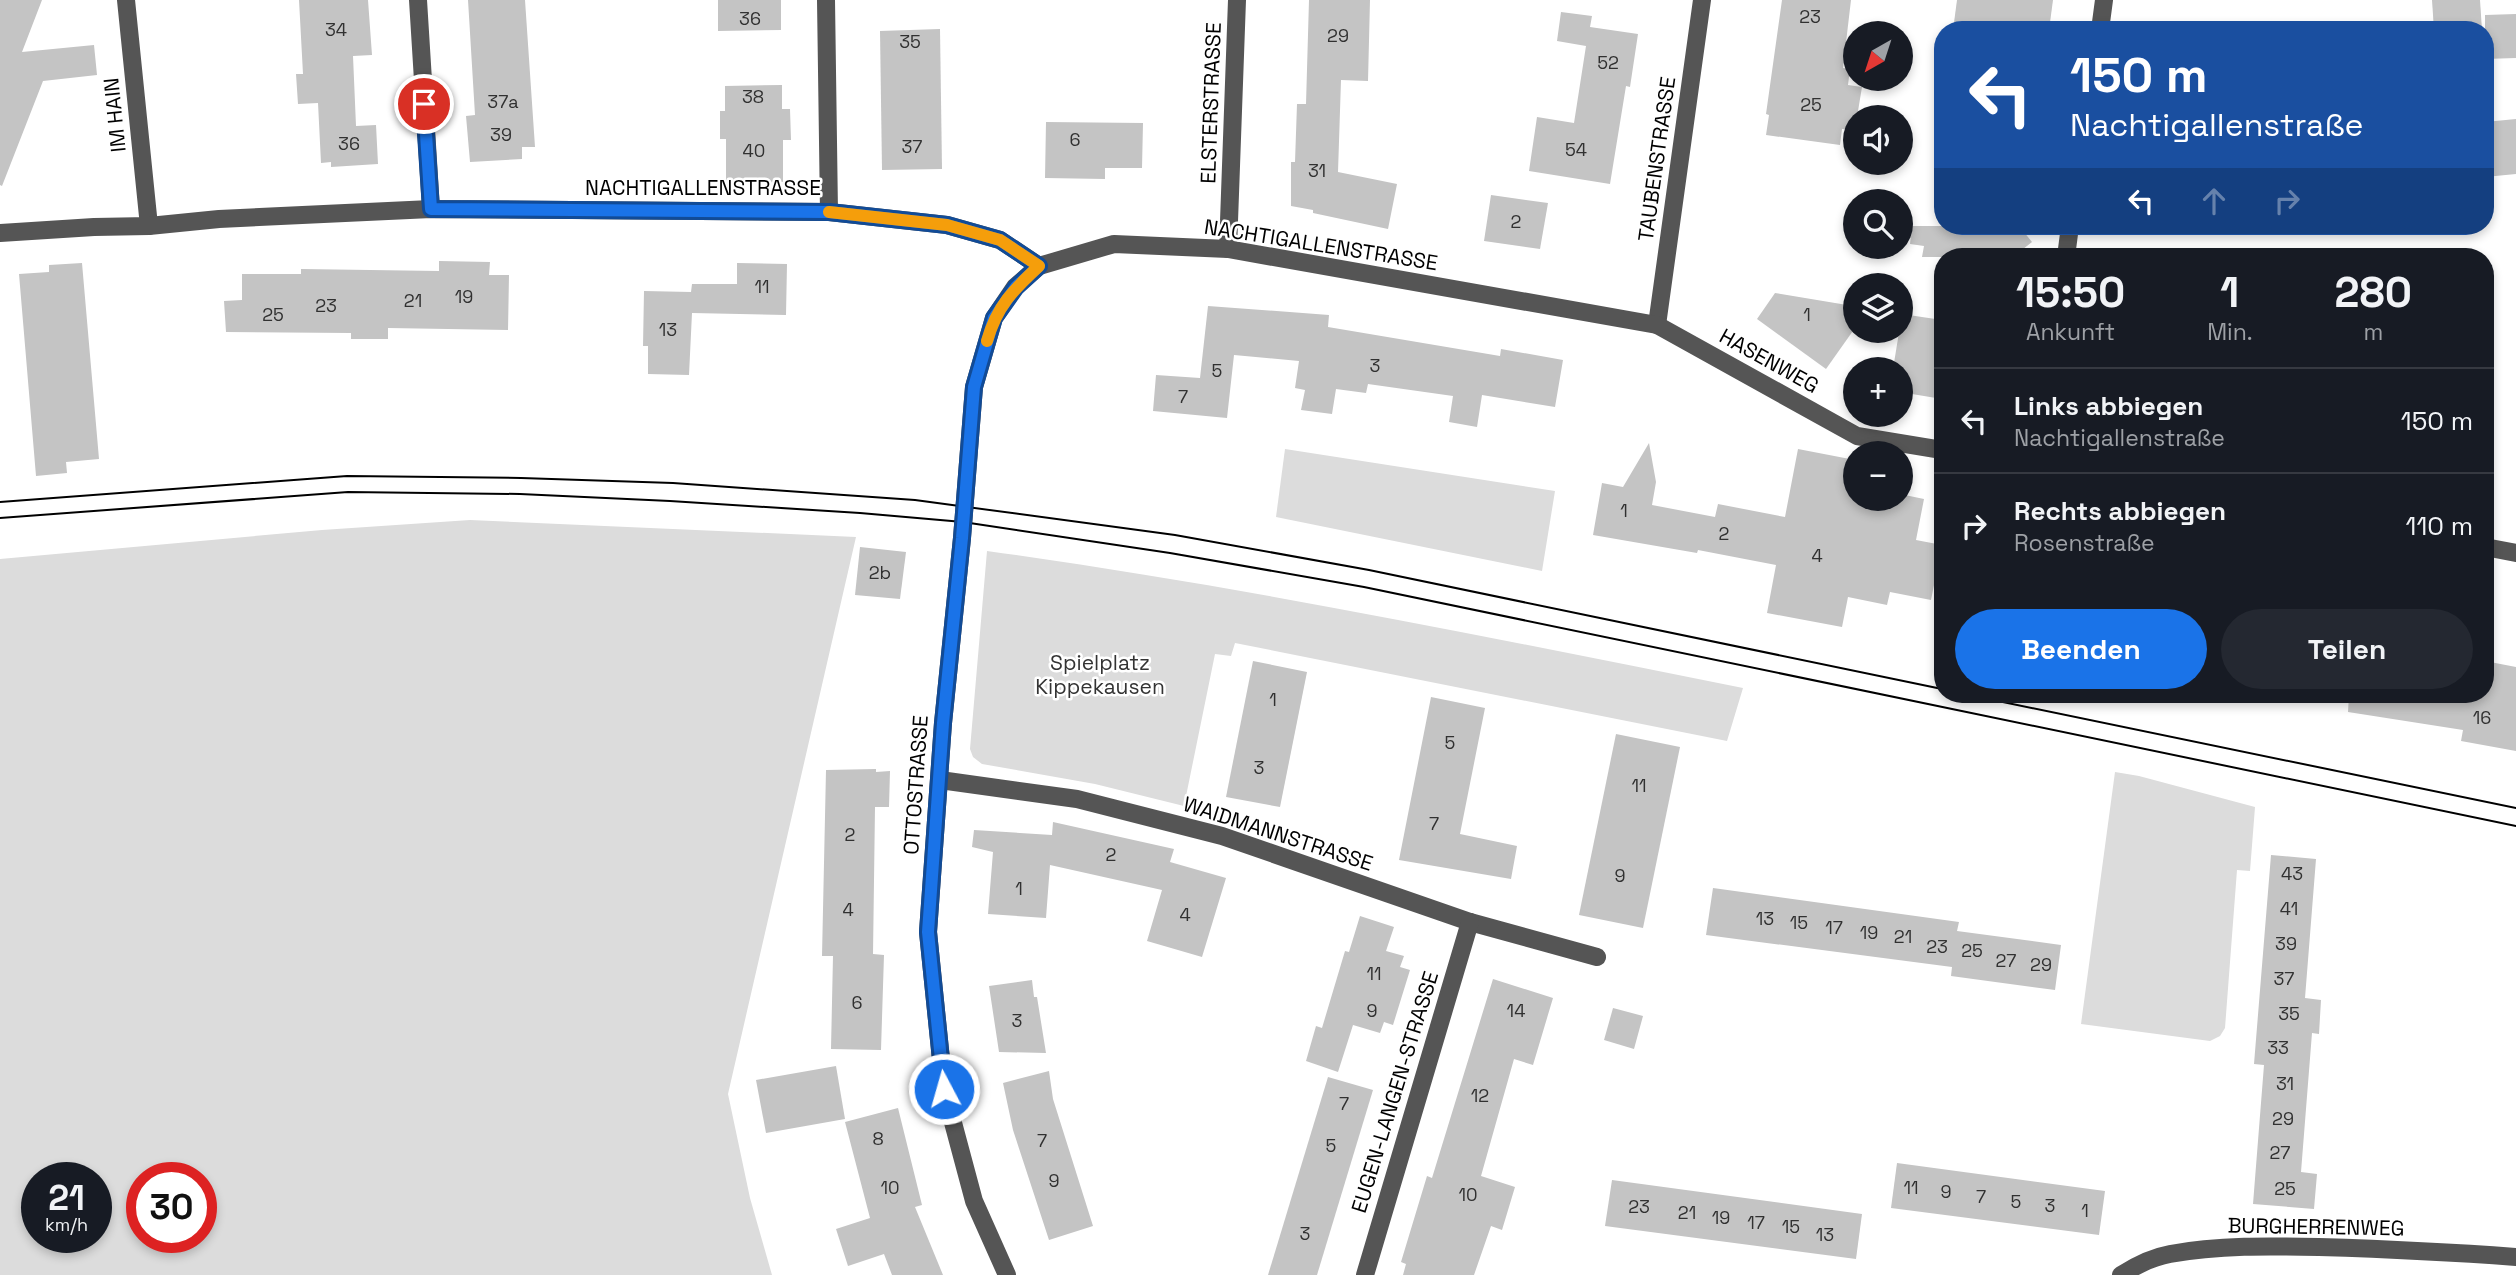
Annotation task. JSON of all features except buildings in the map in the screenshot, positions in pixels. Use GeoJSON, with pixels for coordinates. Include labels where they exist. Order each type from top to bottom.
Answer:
{"type":"FeatureCollection","features":[{"type":"Feature","properties":{"kind":"street","name":"IM HAIN"},"geometry":{"type":"LineString","coordinates":[[126,0],[149,226]]}},
{"type":"Feature","properties":{"kind":"street"},"geometry":{"type":"LineString","coordinates":[[418,0],[431,209]]}},
{"type":"Feature","properties":{"kind":"street"},"geometry":{"type":"LineString","coordinates":[[826,0],[829,212]]}},
{"type":"Feature","properties":{"kind":"street","name":"ELSTERSTRASSE"},"geometry":{"type":"LineString","coordinates":[[1228,249],[1237,0]]}},
{"type":"Feature","properties":{"kind":"street","name":"TAUBENSTRASSE"},"geometry":{"type":"LineString","coordinates":[[1657,325],[1702,0]]}},
{"type":"Feature","properties":{"kind":"street"},"geometry":{"type":"LineString","coordinates":[[2101,21],[2104,0]]}},
{"type":"Feature","properties":{"kind":"street","name":"NACHTIGALLENSTRASSE"},"geometry":{"type":"LineString","coordinates":[[0,233],[431,209],[829,212],[947,225],[1000,240],[1039,266],[1114,244],[1228,249],[1657,325]]}},
{"type":"Feature","properties":{"kind":"street","name":"OTTOSTRASSE"},"geometry":{"type":"LineString","coordinates":[[1007,1275],[974,1201],[944,1089],[928,932],[943,723],[974,387],[994,318],[1016,287],[1039,266]]}},
{"type":"Feature","properties":{"kind":"street","name":"HASENWEG"},"geometry":{"type":"LineString","coordinates":[[1657,325],[1857,436],[1934,449]]}},
{"type":"Feature","properties":{"kind":"street"},"geometry":{"type":"LineString","coordinates":[[2494,549],[2516,553]]}},
{"type":"Feature","properties":{"kind":"street","name":"WAIDMANNSTRASSE"},"geometry":{"type":"LineString","coordinates":[[940,780],[1077,799],[1222,836],[1470,922],[1598,957]]}},
{"type":"Feature","properties":{"kind":"street","name":"EUGEN-LANGEN-STRASSE"},"geometry":{"type":"LineString","coordinates":[[1364,1275],[1470,922]]}},
{"type":"Feature","properties":{"kind":"street","name":"BURGHERRENWEG"},"geometry":{"type":"LineString","coordinates":[[2121,1275],[2133,1267],[2167,1254],[2221,1248],[2362,1248],[2516,1257]]}},
{"type":"Feature","properties":{"kind":"green space"},"geometry":{"type":"Polygon","coordinates":[[[1285,449],[1555,491],[1542,571],[1276,517],[1285,449]]]}},
{"type":"Feature","properties":{"kind":"green space"},"geometry":{"type":"Polygon","coordinates":[[[470,520],[856,537],[728,1094],[750,1198],[772,1275],[0,1275],[0,559],[322,530],[470,520]]]}},
{"type":"Feature","properties":{"kind":"green space","name":"Spielplatz Kippekausen"},"geometry":{"type":"Polygon","coordinates":[[[987,551],[1272,597],[1743,688],[1727,741],[1235,643],[1231,656],[1215,654],[1184,806],[1095,784],[982,764],[973,757],[970,749],[987,551]]]}},
{"type":"Feature","properties":{"kind":"green space"},"geometry":{"type":"Polygon","coordinates":[[[2115,772],[2255,807],[2250,871],[2237,870],[2225,1028],[2220,1036],[2210,1041],[2081,1024],[2115,772]]]}},
{"type":"Feature","properties":{"kind":"tram line"},"geometry":{"type":"LineString","coordinates":[[0,502],[347,476],[673,483],[915,500],[1175,535],[1369,570],[1934,687]]}},
{"type":"Feature","properties":{"kind":"tram line"},"geometry":{"type":"LineString","coordinates":[[0,518],[348,492],[520,494],[670,501],[963,522],[1170,553],[1364,587],[2516,826]]}},
{"type":"Feature","properties":{"kind":"tram line"},"geometry":{"type":"LineString","coordinates":[[2008,703],[2516,808]]}},
{"type":"Feature","properties":{"kind":"slow traffic"},"geometry":{"type":"LineString","coordinates":[[829,212],[947,225],[1000,240],[1039,266],[1016,287],[994,318],[987,341]]}},
{"type":"Feature","properties":{"kind":"route"},"geometry":{"type":"LineString","coordinates":[[424,104],[431,209],[829,212],[947,225],[1000,240],[1039,266],[1016,287],[994,318],[974,387],[943,723],[928,932],[944,1089]]}}]}
